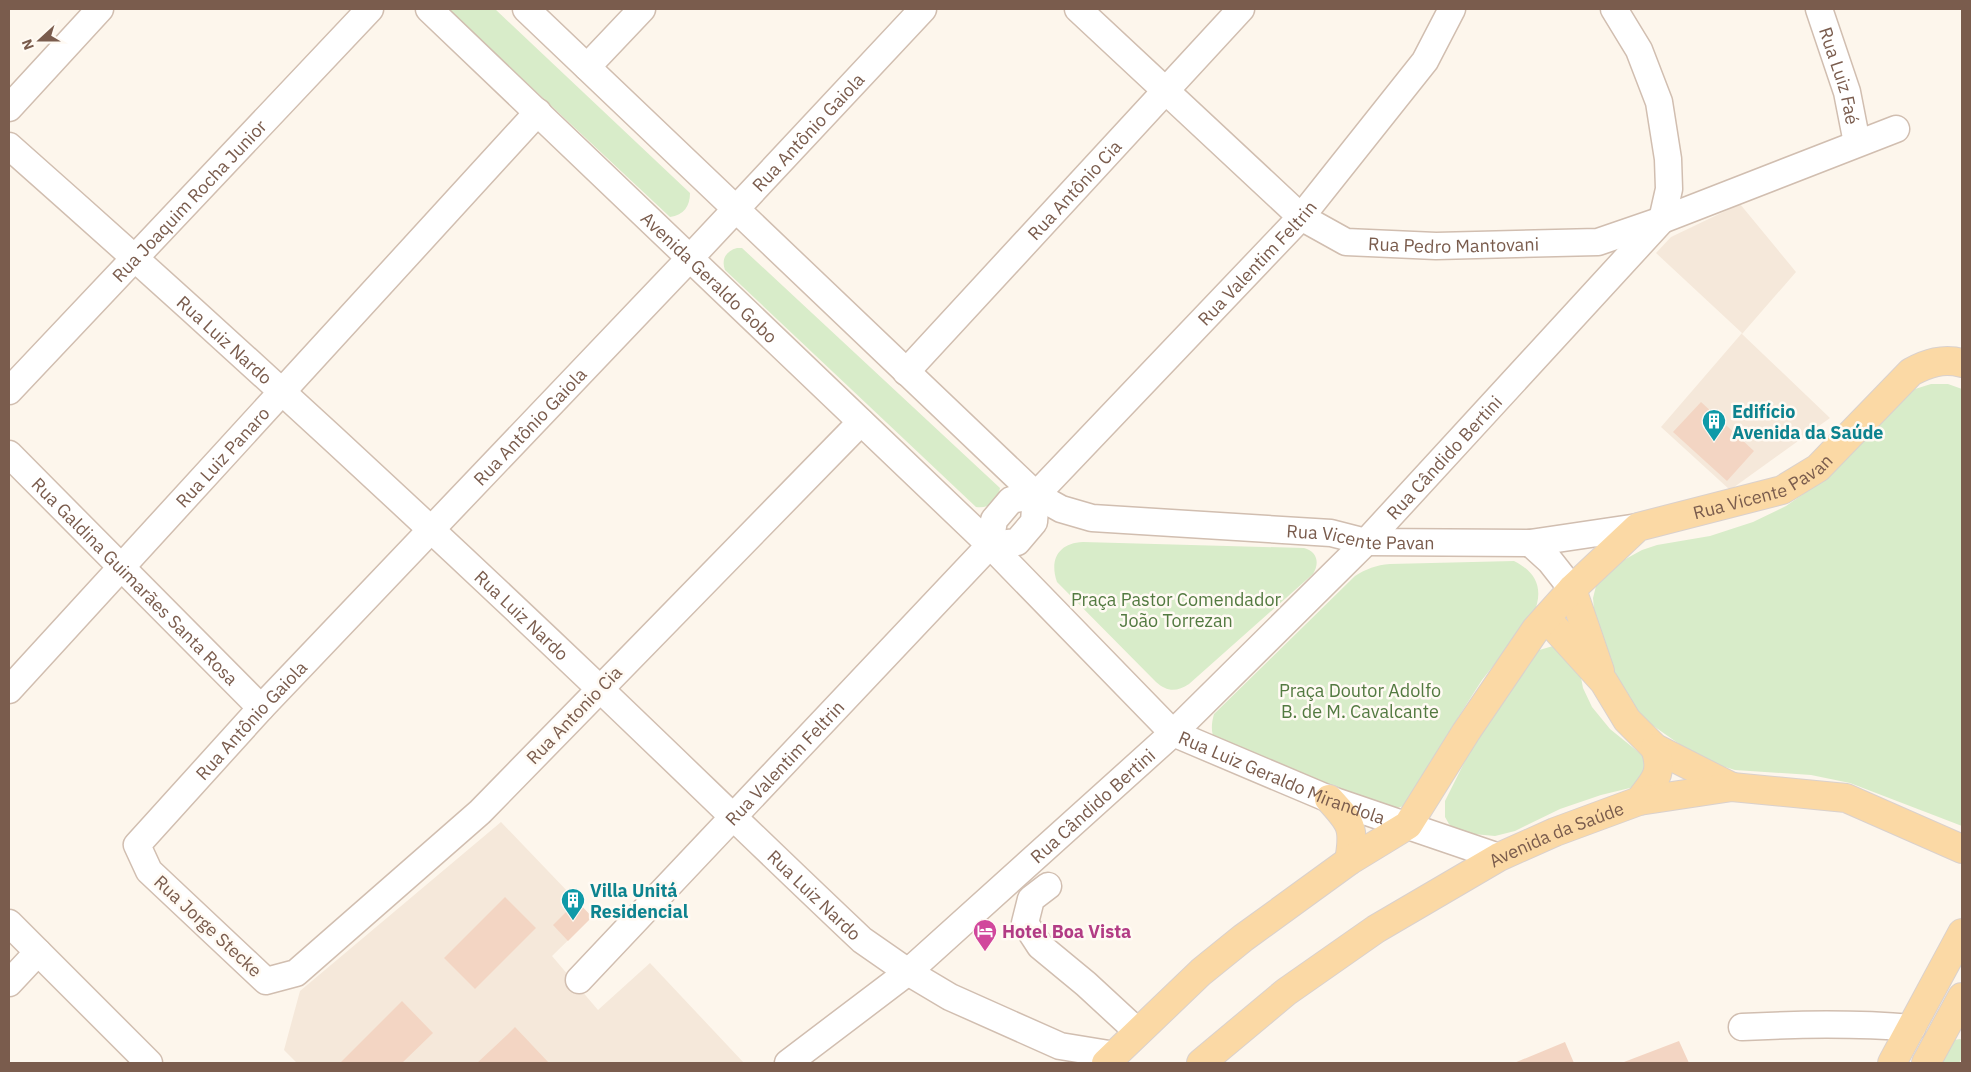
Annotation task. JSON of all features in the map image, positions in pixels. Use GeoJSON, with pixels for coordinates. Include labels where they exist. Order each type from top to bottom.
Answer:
{"type":"FeatureCollection","features":[{"type":"Feature","properties":{"kind":"main road","name":"Rua Vicente Pavan"},"geometry":{"type":"LineString","coordinates":[[1638,527],[1782,490],[1818,468],[1911,372],[1936,361],[1949,360],[1962,363]]}},
{"type":"Feature","properties":{"kind":"main road"},"geometry":{"type":"LineString","coordinates":[[1110,1059],[1201,972],[1243,938],[1349,861],[1408,825],[1466,732],[1536,630],[1572,589],[1638,527]]}},
{"type":"Feature","properties":{"kind":"main road"},"geometry":{"type":"LineString","coordinates":[[1572,589],[1604,682]]}},
{"type":"Feature","properties":{"kind":"main road"},"geometry":{"type":"LineString","coordinates":[[1546,618],[1604,682],[1627,720],[1655,748],[1732,787]]}},
{"type":"Feature","properties":{"kind":"main road"},"geometry":{"type":"LineString","coordinates":[[1639,801],[1659,772],[1655,748]]}},
{"type":"Feature","properties":{"kind":"main road","name":"Avenida da Saúde"},"geometry":{"type":"LineString","coordinates":[[1202,1063],[1286,992],[1376,929],[1499,857],[1555,832],[1639,801],[1732,787],[1846,798],[1962,850]]}},
{"type":"Feature","properties":{"kind":"main road"},"geometry":{"type":"LineString","coordinates":[[1329,799],[1347,819],[1352,832],[1349,861]]}},
{"type":"Feature","properties":{"kind":"main road"},"geometry":{"type":"LineString","coordinates":[[1892,1063],[1962,933]]}},
{"type":"Feature","properties":{"kind":"main road"},"geometry":{"type":"LineString","coordinates":[[1926,1002],[1959,1013],[1926,1063]]}},
{"type":"Feature","properties":{"kind":"street"},"geometry":{"type":"LineString","coordinates":[[9,81],[76,9]]}},
{"type":"Feature","properties":{"kind":"street"},"geometry":{"type":"LineString","coordinates":[[9,108],[100,9]]}},
{"type":"Feature","properties":{"kind":"street","name":"Rua Joaquim Rocha Junior"},"geometry":{"type":"LineString","coordinates":[[9,391],[370,9]]}},
{"type":"Feature","properties":{"kind":"street","name":"Avenida Geraldo Gobo"},"geometry":{"type":"LineString","coordinates":[[430,9],[990,545]]}},
{"type":"Feature","properties":{"kind":"street"},"geometry":{"type":"LineString","coordinates":[[526,9],[1036,495]]}},
{"type":"Feature","properties":{"kind":"street"},"geometry":{"type":"LineString","coordinates":[[587,67],[642,9]]}},
{"type":"Feature","properties":{"kind":"street","name":"Rua Antônio Gaiola"},"geometry":{"type":"LineString","coordinates":[[138,845],[261,708],[690,258],[923,9]]}},
{"type":"Feature","properties":{"kind":"street","name":"Rua Pedro Mantovani"},"geometry":{"type":"LineString","coordinates":[[1078,9],[1301,217],[1346,242],[1436,246],[1598,242],[1662,220],[1896,129]]}},
{"type":"Feature","properties":{"kind":"street","name":"Rua Antônio Cia"},"geometry":{"type":"LineString","coordinates":[[906,372],[1241,9]]}},
{"type":"Feature","properties":{"kind":"street","name":"Rua Valentim Feltrin"},"geometry":{"type":"LineString","coordinates":[[1036,495],[1301,217],[1425,60],[1452,9]]}},
{"type":"Feature","properties":{"kind":"street"},"geometry":{"type":"LineString","coordinates":[[1614,9],[1639,50],[1659,102],[1668,159],[1670,190],[1662,220]]}},
{"type":"Feature","properties":{"kind":"street","name":"Rua Luiz Faé"},"geometry":{"type":"LineString","coordinates":[[1819,9],[1847,92],[1858,143]]}},
{"type":"Feature","properties":{"kind":"street","name":"Rua Luiz Panaro"},"geometry":{"type":"LineString","coordinates":[[9,690],[538,112]]}},
{"type":"Feature","properties":{"kind":"street","name":"Rua Luiz Nardo"},"geometry":{"type":"LineString","coordinates":[[9,146],[135,258],[430,530],[599,688],[862,940],[908,972],[950,997],[1060,1046],[1110,1059]]}},
{"type":"Feature","properties":{"kind":"street","name":"Rua Cândido Bertini"},"geometry":{"type":"LineString","coordinates":[[788,1063],[908,972],[1173,733],[1366,542],[1662,220]]}},
{"type":"Feature","properties":{"kind":"street","name":"Rua Antonio Cia"},"geometry":{"type":"LineString","coordinates":[[266,981],[296,973],[480,812],[599,688],[861,422]]}},
{"type":"Feature","properties":{"kind":"street","name":"Rua Galdina Guimarães Santa Rosa"},"geometry":{"type":"LineString","coordinates":[[9,454],[261,708]]}},
{"type":"Feature","properties":{"kind":"street"},"geometry":{"type":"LineString","coordinates":[[990,545],[994,520],[1011,500],[1036,495]]}},
{"type":"Feature","properties":{"kind":"street","name":"Rua Vicente Pavan"},"geometry":{"type":"LineString","coordinates":[[1036,495],[1061,509],[1092,518],[1331,533],[1366,542],[1530,543],[1638,527]]}},
{"type":"Feature","properties":{"kind":"street"},"geometry":{"type":"LineString","coordinates":[[1530,543],[1550,562],[1572,589]]}},
{"type":"Feature","properties":{"kind":"street","name":"Rua Valentim Feltrin"},"geometry":{"type":"LineString","coordinates":[[579,980],[990,545]]}},
{"type":"Feature","properties":{"kind":"street","name":"Rua Luiz Geraldo Mirandola"},"geometry":{"type":"LineString","coordinates":[[990,545],[1173,733],[1329,799],[1499,857]]}},
{"type":"Feature","properties":{"kind":"street","name":"Rua Jorge Stecke"},"geometry":{"type":"LineString","coordinates":[[138,845],[149,871],[266,981]]}},
{"type":"Feature","properties":{"kind":"street"},"geometry":{"type":"LineString","coordinates":[[1048,886],[1031,899],[1025,923],[1040,946],[1086,984],[1138,1032]]}},
{"type":"Feature","properties":{"kind":"street"},"geometry":{"type":"LineString","coordinates":[[9,923],[149,1063]]}},
{"type":"Feature","properties":{"kind":"street"},"geometry":{"type":"LineString","coordinates":[[9,983],[38,952]]}},
{"type":"Feature","properties":{"kind":"street"},"geometry":{"type":"LineString","coordinates":[[1742,1027],[1797,1024],[1860,1024],[1912,1028]]}},
{"type":"Feature","properties":{"kind":"street","name":"Rua Luiz Nardo"},"geometry":{"type":"LineString","coordinates":[[1060,1046],[1080,1063]]}},
{"type":"Feature","properties":{"kind":"shaded area"},"geometry":{"type":"Polygon","coordinates":[[[1740,204],[1796,272],[1742,334],[1830,418],[1730,490],[1661,427],[1742,333],[1656,253],[1671,237],[1740,204]]]}},
{"type":"Feature","properties":{"kind":"shaded area"},"geometry":{"type":"Polygon","coordinates":[[[501,822],[592,917],[552,956],[598,1010],[650,963],[744,1063],[297,1063],[284,1050],[300,991],[501,822]]]}},
{"type":"Feature","properties":{"kind":"green space"},"geometry":{"type":"Polygon","coordinates":[[[448,9],[495,9],[690,193],[689,202],[685,209],[679,214],[670,217],[448,9]]]}},
{"type":"Feature","properties":{"kind":"green space"},"geometry":{"type":"Polygon","coordinates":[[[737,248],[742,248],[1000,488],[995,500],[985,507],[976,507],[725,270],[725,256],[737,248]]]}},
{"type":"Feature","properties":{"kind":"green space"},"geometry":{"type":"Polygon","coordinates":[[[1931,384],[1948,384],[1962,389],[1962,826],[1850,783],[1811,775],[1735,770],[1702,760],[1635,713],[1611,673],[1594,610],[1593,598],[1596,586],[1611,567],[1642,550],[1657,545],[1710,536],[1753,522],[1786,506],[1825,479],[1874,430],[1901,398],[1915,389],[1931,384]]]}},
{"type":"Feature","properties":{"kind":"green space","name":"Praça Pastor Comendador João Torrezan"},"geometry":{"type":"Polygon","coordinates":[[[1083,542],[1304,548],[1312,552],[1317,562],[1313,574],[1189,684],[1172,690],[1164,688],[1156,682],[1057,582],[1054,566],[1058,554],[1068,545],[1083,542]]]}},
{"type":"Feature","properties":{"kind":"green space","name":"Praça Doutor Adolfo B. de M. Cavalcante"},"geometry":{"type":"Polygon","coordinates":[[[1514,561],[1529,571],[1537,584],[1538,598],[1533,615],[1482,680],[1445,738],[1422,793],[1405,806],[1395,808],[1384,807],[1215,742],[1212,728],[1214,714],[1355,576],[1367,569],[1390,564],[1514,561]]]}},
{"type":"Feature","properties":{"kind":"green space"},"geometry":{"type":"Polygon","coordinates":[[[1553,646],[1562,647],[1579,667],[1583,688],[1592,707],[1610,729],[1647,759],[1649,764],[1638,786],[1601,795],[1560,809],[1515,831],[1495,836],[1462,833],[1455,830],[1445,817],[1445,801],[1481,729],[1536,651],[1553,646]]]}},
{"type":"Feature","properties":{"kind":"green space"},"geometry":{"type":"Polygon","coordinates":[[[1954,1040],[1962,1040],[1962,1058],[1959,1063],[1941,1063],[1954,1040]]]}},
{"type":"Feature","properties":{"kind":"building","name":"Edifício Avenida da Saúde"},"geometry":{"type":"Polygon","coordinates":[[[1701,402],[1754,451],[1727,481],[1673,432],[1701,402]]]}},
{"type":"Feature","properties":{"kind":"building"},"geometry":{"type":"Polygon","coordinates":[[[505,897],[536,928],[475,989],[444,958],[505,897]]]}},
{"type":"Feature","properties":{"kind":"building","name":"Villa Unitá Residencial"},"geometry":{"type":"Polygon","coordinates":[[[577,901],[592,917],[568,941],[553,925],[577,901]]]}},
{"type":"Feature","properties":{"kind":"building"},"geometry":{"type":"Polygon","coordinates":[[[402,1001],[433,1033],[402,1063],[340,1063],[402,1001]]]}},
{"type":"Feature","properties":{"kind":"building"},"geometry":{"type":"Polygon","coordinates":[[[515,1027],[549,1063],[477,1063],[507,1035],[515,1027]]]}},
{"type":"Feature","properties":{"kind":"building"},"geometry":{"type":"Polygon","coordinates":[[[1679,1041],[1689,1063],[1624,1063],[1624,1062],[1679,1041]]]}},
{"type":"Feature","properties":{"kind":"building"},"geometry":{"type":"Polygon","coordinates":[[[1565,1042],[1574,1063],[1514,1063],[1565,1042]]]}},
{"type":"Feature","properties":{"kind":"place","name":"Edifício Avenida da Saúde"},"geometry":{"type":"Point","coordinates":[1714,442]}},
{"type":"Feature","properties":{"kind":"place","name":"Villa Unitá Residencial"},"geometry":{"type":"Point","coordinates":[573,921]}},
{"type":"Feature","properties":{"kind":"place","name":"Hotel Boa Vista"},"geometry":{"type":"Point","coordinates":[985,952]}}]}
